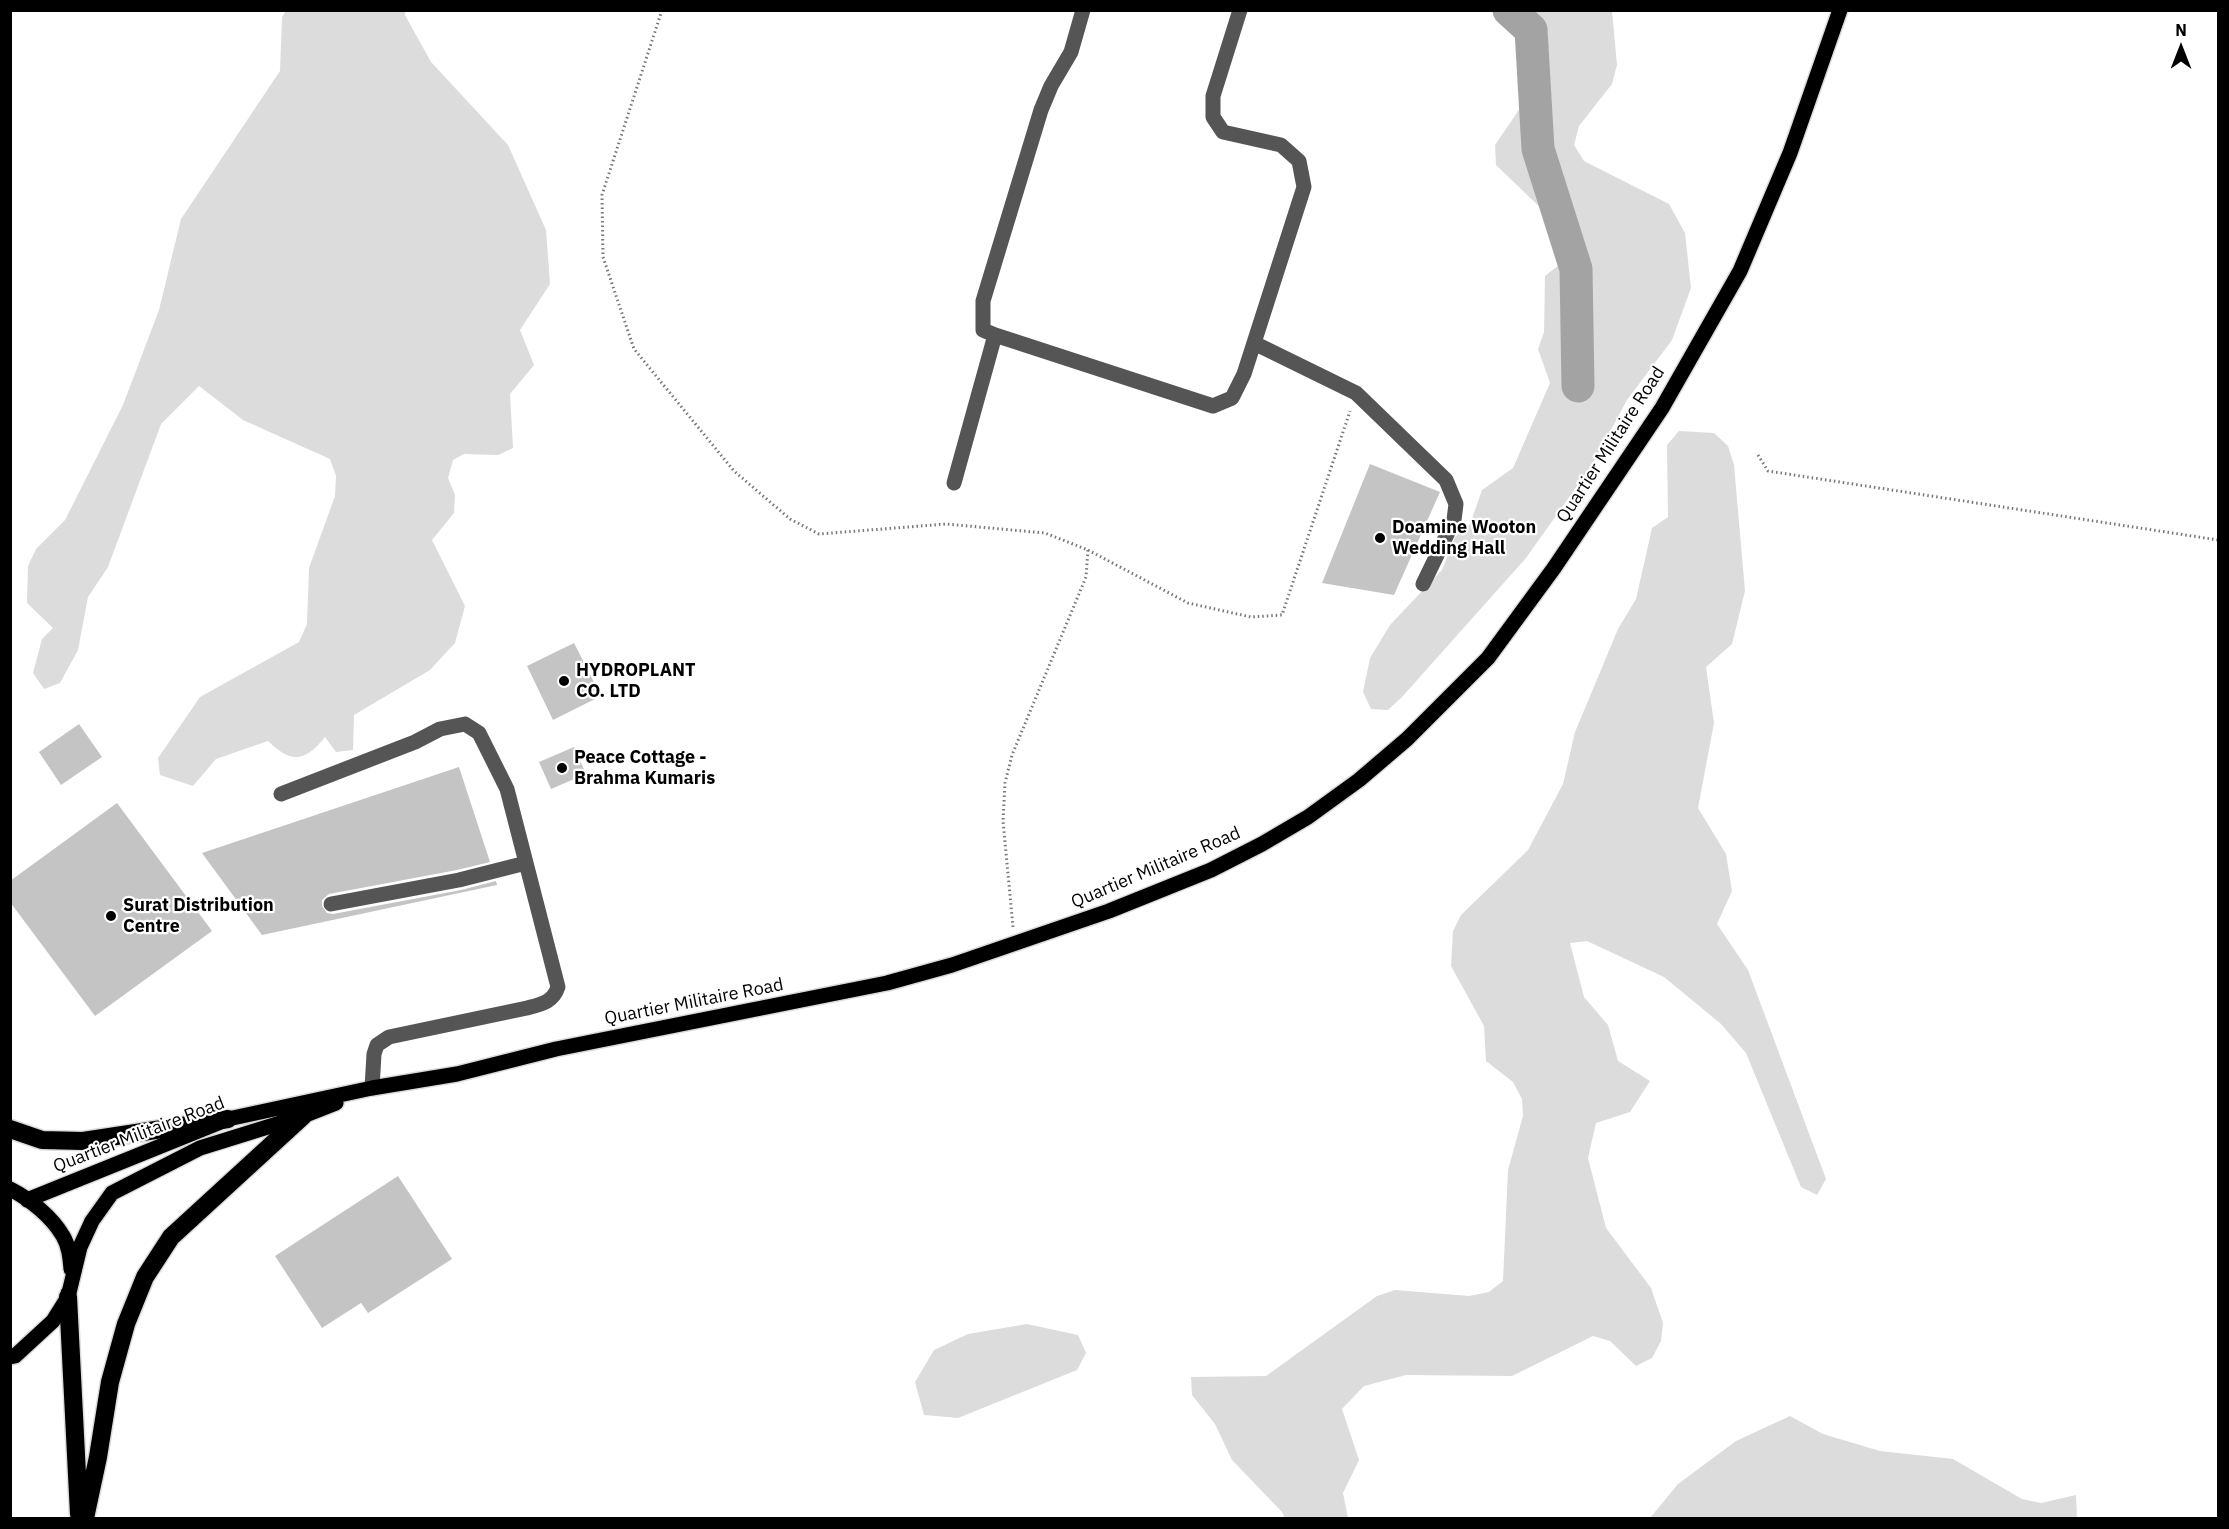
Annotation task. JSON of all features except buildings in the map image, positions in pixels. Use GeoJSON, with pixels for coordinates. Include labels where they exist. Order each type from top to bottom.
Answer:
{"type":"FeatureCollection","features":[{"type":"Feature","properties":{"kind":"highway"},"geometry":{"type":"LineString","coordinates":[[85,1518],[110,1382],[126,1324],[146,1277],[171,1237],[303,1116]]}},
{"type":"Feature","properties":{"kind":"highway"},"geometry":{"type":"LineString","coordinates":[[10,1129],[42,1140],[83,1141],[228,1119]]}},
{"type":"Feature","properties":{"kind":"highway"},"geometry":{"type":"LineString","coordinates":[[68,1297],[79,1518]]}},
{"type":"Feature","properties":{"kind":"main road","name":"Quartier Militaire Road"},"geometry":{"type":"LineString","coordinates":[[27,1200],[228,1119],[457,1074],[556,1049],[887,983],[952,965],[1109,911],[1211,870],[1308,817],[1359,780],[1407,739],[1488,658],[1554,568],[1662,408],[1740,271],[1790,153],[1840,10]]}},
{"type":"Feature","properties":{"kind":"main road","name":"Quartier Militaire Road"},"geometry":{"type":"LineString","coordinates":[[68,1297],[80,1247],[92,1221],[112,1193],[201,1148],[303,1116],[372,1089]]}},
{"type":"Feature","properties":{"kind":"main road"},"geometry":{"type":"LineString","coordinates":[[10,1189],[45,1214],[63,1236],[69,1251],[71,1268],[68,1297],[53,1321],[10,1358]]}},
{"type":"Feature","properties":{"kind":"street"},"geometry":{"type":"LineString","coordinates":[[1083,10],[1071,52],[1051,86],[1041,110],[983,301],[983,330],[1213,406],[1232,398],[1244,374],[1304,187],[1299,160],[1281,145],[1223,132],[1213,117],[1213,96],[1240,10]]}},
{"type":"Feature","properties":{"kind":"street"},"geometry":{"type":"LineString","coordinates":[[954,483],[995,334]]}},
{"type":"Feature","properties":{"kind":"street"},"geometry":{"type":"LineString","coordinates":[[1254,342],[1356,393],[1446,480],[1456,504],[1454,520],[1423,584]]}},
{"type":"Feature","properties":{"kind":"street"},"geometry":{"type":"LineString","coordinates":[[280,794],[415,742],[440,729],[465,724],[479,733],[507,789],[558,987],[555,996],[548,1002],[527,1008],[389,1037],[376,1045],[372,1089]]}},
{"type":"Feature","properties":{"kind":"street"},"geometry":{"type":"LineString","coordinates":[[331,904],[459,880],[526,863]]}},
{"type":"Feature","properties":{"kind":"path"},"geometry":{"type":"LineString","coordinates":[[662,10],[602,195],[603,257],[634,349],[734,471],[790,519],[819,534],[946,524],[1045,533],[1088,550],[1188,603],[1251,617],[1282,615],[1356,393]]}},
{"type":"Feature","properties":{"kind":"path"},"geometry":{"type":"LineString","coordinates":[[1758,454],[1768,471],[2218,540]]}},
{"type":"Feature","properties":{"kind":"path"},"geometry":{"type":"LineString","coordinates":[[1014,944],[1003,821],[1005,783],[1012,755],[1086,577],[1088,550]]}},
{"type":"Feature","properties":{"kind":"shaded area"},"geometry":{"type":"Polygon","coordinates":[[[286,11],[405,11],[405,15],[431,62],[508,145],[546,230],[550,284],[520,330],[534,365],[510,394],[513,448],[498,455],[464,454],[453,460],[448,478],[455,495],[454,513],[432,540],[465,606],[455,643],[430,670],[354,715],[353,750],[336,752],[325,737],[311,751],[298,757],[284,754],[268,741],[216,759],[193,786],[160,775],[158,758],[200,697],[299,642],[307,624],[309,568],[335,496],[336,476],[330,459],[243,420],[199,386],[161,424],[108,567],[88,597],[78,650],[60,683],[44,689],[33,673],[42,639],[53,628],[27,603],[28,566],[36,549],[65,520],[123,405],[159,310],[181,219],[280,71],[282,17],[286,11]]]}},
{"type":"Feature","properties":{"kind":"shaded area"},"geometry":{"type":"Polygon","coordinates":[[[1498,11],[1612,11],[1617,65],[1612,84],[1579,126],[1574,145],[1584,161],[1669,204],[1685,233],[1691,288],[1672,340],[1627,400],[1592,465],[1526,558],[1402,697],[1388,710],[1371,709],[1363,692],[1370,658],[1390,625],[1442,570],[1455,537],[1470,524],[1482,490],[1513,468],[1550,383],[1538,349],[1544,332],[1545,276],[1559,265],[1564,248],[1548,215],[1496,165],[1495,145],[1527,98],[1520,44],[1498,11]]]}},
{"type":"Feature","properties":{"kind":"shaded area"},"geometry":{"type":"Polygon","coordinates":[[[1679,431],[1714,433],[1728,446],[1734,465],[1745,591],[1732,644],[1706,667],[1714,723],[1698,808],[1726,854],[1732,891],[1717,924],[1748,970],[1826,1179],[1817,1195],[1801,1187],[1746,1053],[1721,1024],[1664,977],[1587,941],[1570,943],[1584,997],[1608,1025],[1618,1061],[1650,1081],[1630,1112],[1596,1123],[1588,1158],[1606,1228],[1651,1288],[1663,1323],[1661,1341],[1652,1358],[1636,1366],[1610,1341],[1593,1336],[1512,1376],[1406,1375],[1364,1386],[1342,1409],[1359,1460],[1343,1493],[1348,1518],[1285,1518],[1282,1512],[1232,1460],[1215,1424],[1192,1395],[1191,1377],[1266,1376],[1377,1296],[1395,1290],[1469,1296],[1489,1292],[1503,1281],[1508,1170],[1523,1116],[1522,1099],[1513,1082],[1486,1061],[1484,1026],[1451,966],[1453,931],[1461,915],[1528,850],[1563,784],[1575,732],[1618,629],[1636,599],[1652,528],[1668,517],[1667,445],[1679,431]]]}},
{"type":"Feature","properties":{"kind":"shaded area"},"geometry":{"type":"Polygon","coordinates":[[[1027,1324],[1078,1335],[1086,1353],[1077,1370],[958,1418],[924,1415],[915,1382],[934,1350],[968,1334],[1027,1324]]]}},
{"type":"Feature","properties":{"kind":"shaded area"},"geometry":{"type":"Polygon","coordinates":[[[1790,1416],[1823,1434],[1880,1451],[1953,1459],[2022,1499],[2041,1503],[2076,1495],[2077,1518],[1650,1518],[1678,1484],[1736,1441],[1790,1416]]]}},
{"type":"Feature","properties":{"kind":"waterway"},"geometry":{"type":"LineString","coordinates":[[1509,10],[1531,30],[1538,149],[1576,269],[1578,386]]}},
{"type":"Feature","properties":{"kind":"place","name":"Doamine Wooton Wedding Hall"},"geometry":{"type":"Point","coordinates":[1380,538]}},
{"type":"Feature","properties":{"kind":"place","name":"HYDROPLANT CO. LTD"},"geometry":{"type":"Point","coordinates":[564,681]}},
{"type":"Feature","properties":{"kind":"place","name":"Peace Cottage - Brahma Kumaris"},"geometry":{"type":"Point","coordinates":[562,768]}},
{"type":"Feature","properties":{"kind":"place","name":"Surat Distribution Centre"},"geometry":{"type":"Point","coordinates":[111,916]}}]}
